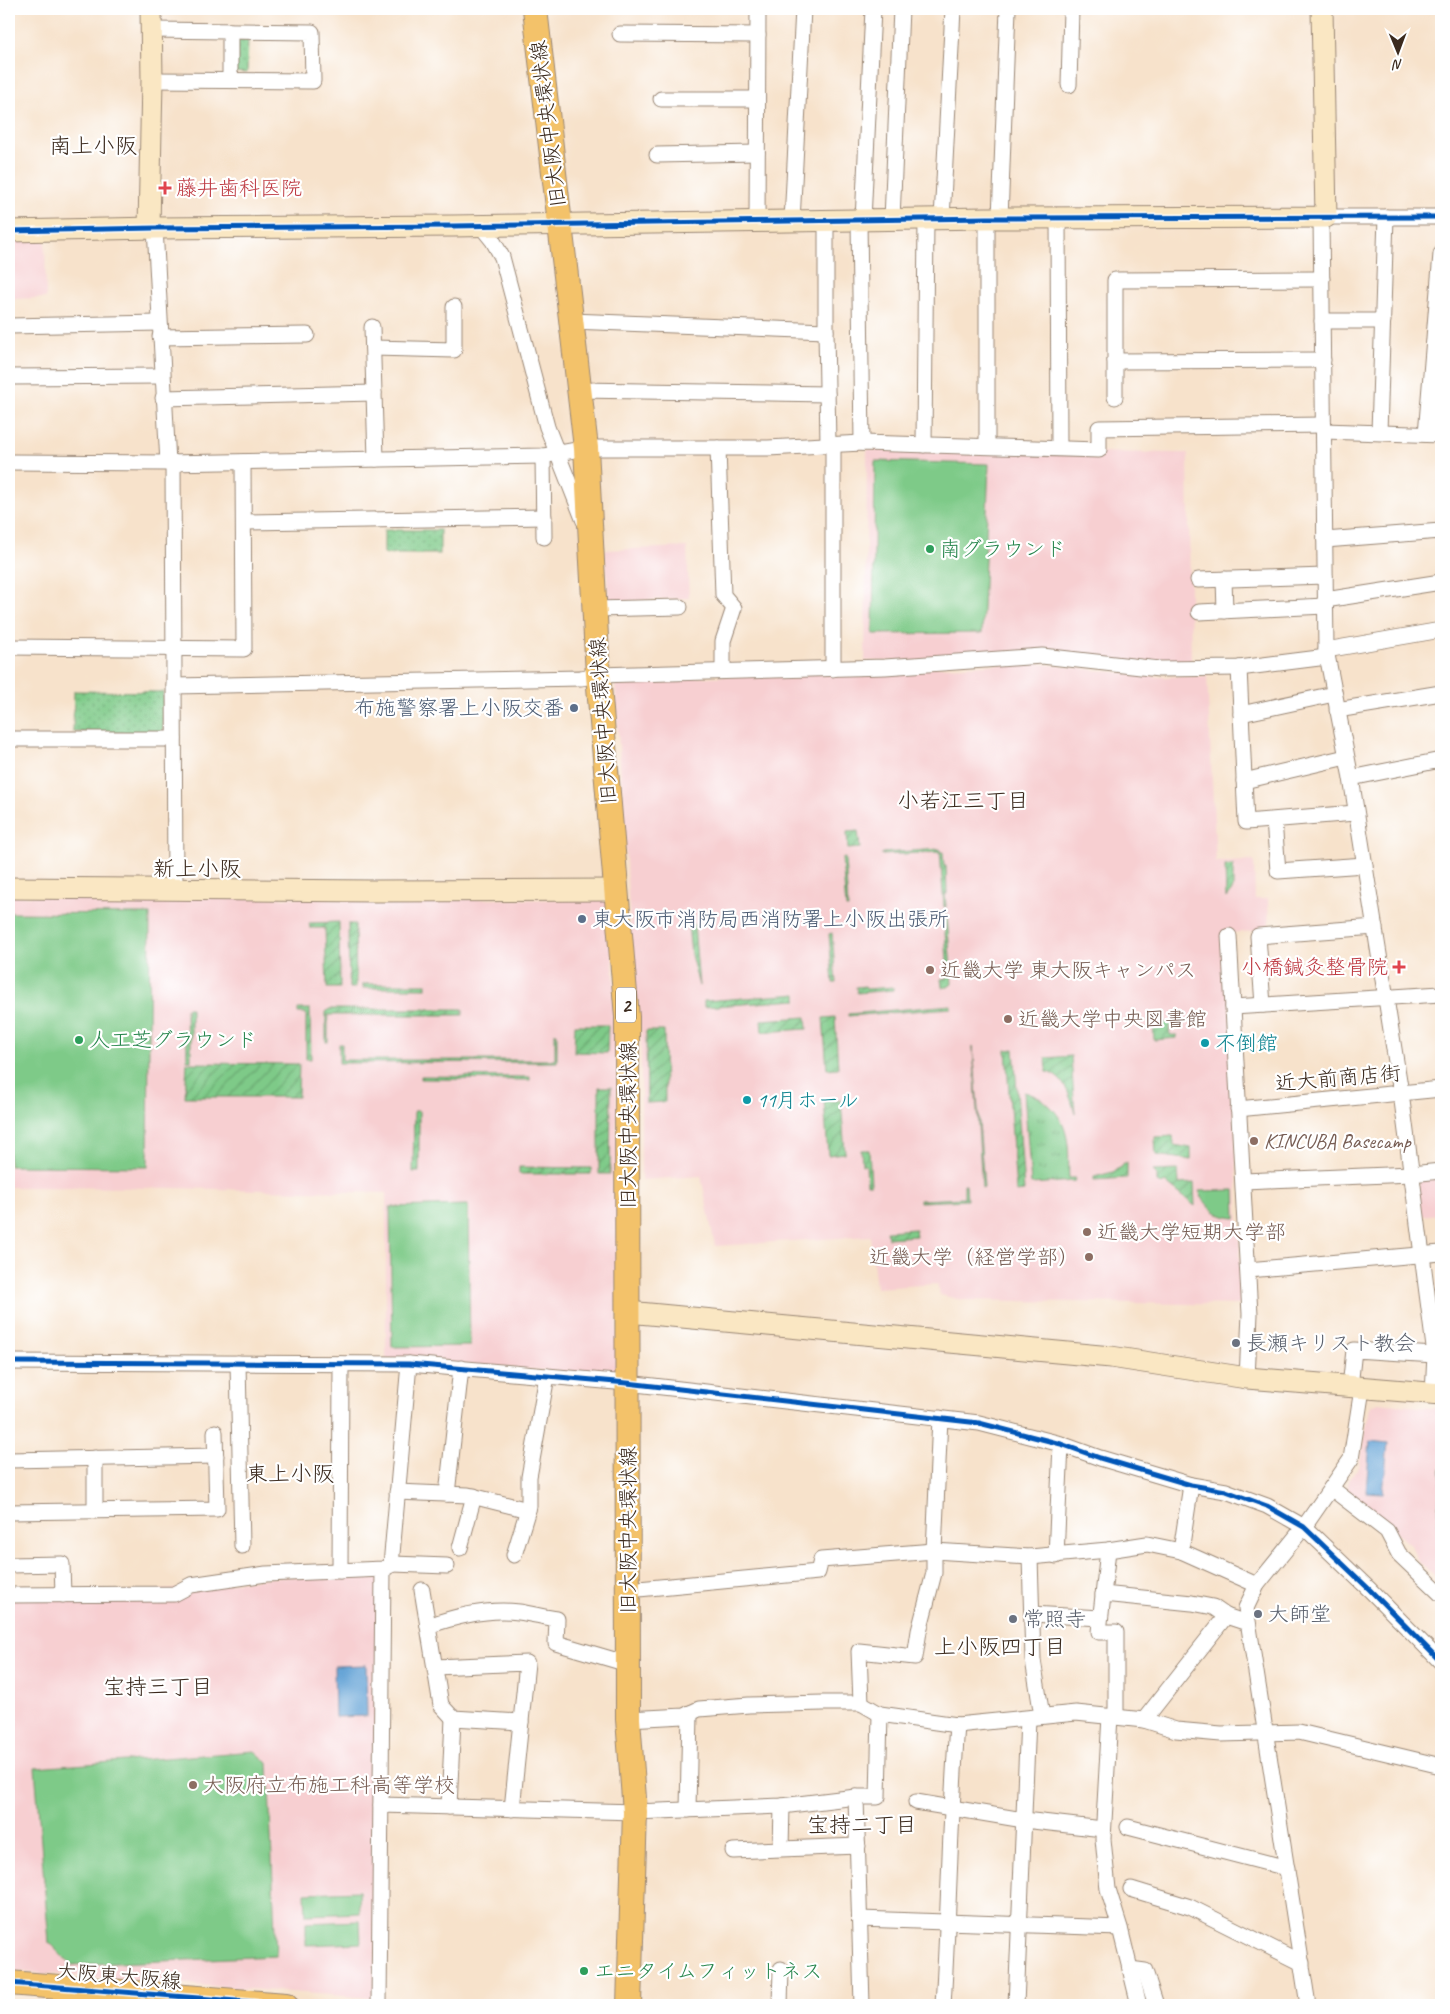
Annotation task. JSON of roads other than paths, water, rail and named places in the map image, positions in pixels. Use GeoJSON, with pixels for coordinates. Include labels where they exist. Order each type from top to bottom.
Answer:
{"type":"FeatureCollection","features":[{"type":"Feature","properties":{"kind":"main road","name":"旧大阪中央環状線"},"geometry":{"type":"LineString","coordinates":[[535,9],[586,448],[598,674],[627,1017],[628,1719],[635,1812],[628,2005]]}},
{"type":"Feature","properties":{"kind":"main road","name":"大阪東大阪線"},"geometry":{"type":"LineString","coordinates":[[9,1983],[152,2000],[286,2005]]}},
{"type":"Feature","properties":{"kind":"street"},"geometry":{"type":"LineString","coordinates":[[151,9],[152,228],[170,463],[175,889]]}},
{"type":"Feature","properties":{"kind":"street"},"geometry":{"type":"LineString","coordinates":[[757,221],[758,9]]}},
{"type":"Feature","properties":{"kind":"street"},"geometry":{"type":"LineString","coordinates":[[792,221],[803,9]]}},
{"type":"Feature","properties":{"kind":"street"},"geometry":{"type":"LineString","coordinates":[[862,443],[861,220],[873,9]]}},
{"type":"Feature","properties":{"kind":"street"},"geometry":{"type":"LineString","coordinates":[[892,220],[901,9]]}},
{"type":"Feature","properties":{"kind":"street"},"geometry":{"type":"LineString","coordinates":[[924,445],[934,219],[952,9]]}},
{"type":"Feature","properties":{"kind":"street"},"geometry":{"type":"LineString","coordinates":[[987,446],[994,218],[1008,9]]}},
{"type":"Feature","properties":{"kind":"street"},"geometry":{"type":"LineString","coordinates":[[1069,85],[1071,9]]}},
{"type":"Feature","properties":{"kind":"street"},"geometry":{"type":"LineString","coordinates":[[628,1312],[1111,1357],[1247,1378],[1437,1394],[1438,1354],[1421,1255],[1401,1093],[1365,864],[1355,813],[1351,778],[1326,653],[1322,321],[1322,9]]}},
{"type":"Feature","properties":{"kind":"street"},"geometry":{"type":"LineString","coordinates":[[152,30],[312,32],[312,81],[152,80]]}},
{"type":"Feature","properties":{"kind":"street"},"geometry":{"type":"LineString","coordinates":[[230,31],[230,80]]}},
{"type":"Feature","properties":{"kind":"street"},"geometry":{"type":"LineString","coordinates":[[620,34],[758,35]]}},
{"type":"Feature","properties":{"kind":"street"},"geometry":{"type":"LineString","coordinates":[[661,99],[758,98]]}},
{"type":"Feature","properties":{"kind":"street"},"geometry":{"type":"LineString","coordinates":[[657,155],[757,153]]}},
{"type":"Feature","properties":{"kind":"street"},"geometry":{"type":"LineString","coordinates":[[1379,432],[1386,217]]}},
{"type":"Feature","properties":{"kind":"street"},"geometry":{"type":"LineString","coordinates":[[9,231],[994,218],[1441,217]]}},
{"type":"Feature","properties":{"kind":"street"},"geometry":{"type":"LineString","coordinates":[[1058,218],[1059,448]]}},
{"type":"Feature","properties":{"kind":"street"},"geometry":{"type":"LineString","coordinates":[[826,220],[826,331],[827,394],[831,444],[833,669]]}},
{"type":"Feature","properties":{"kind":"street"},"geometry":{"type":"LineString","coordinates":[[481,226],[493,241],[502,257],[548,427],[591,541]]}},
{"type":"Feature","properties":{"kind":"street"},"geometry":{"type":"LineString","coordinates":[[9,462],[170,463],[543,456],[586,448],[768,448],[862,443],[1099,450],[1099,428],[1324,428],[1434,434],[1441,254]]}},
{"type":"Feature","properties":{"kind":"street"},"geometry":{"type":"LineString","coordinates":[[1116,398],[1116,280],[1322,279]]}},
{"type":"Feature","properties":{"kind":"street"},"geometry":{"type":"LineString","coordinates":[[373,348],[454,350],[454,306]]}},
{"type":"Feature","properties":{"kind":"street"},"geometry":{"type":"LineString","coordinates":[[1322,321],[1383,321]]}},
{"type":"Feature","properties":{"kind":"street"},"geometry":{"type":"LineString","coordinates":[[571,322],[826,331]]}},
{"type":"Feature","properties":{"kind":"street"},"geometry":{"type":"LineString","coordinates":[[9,326],[307,335]]}},
{"type":"Feature","properties":{"kind":"street"},"geometry":{"type":"LineString","coordinates":[[372,327],[376,459]]}},
{"type":"Feature","properties":{"kind":"street"},"geometry":{"type":"LineString","coordinates":[[1115,361],[1323,360]]}},
{"type":"Feature","properties":{"kind":"street"},"geometry":{"type":"LineString","coordinates":[[9,377],[162,376]]}},
{"type":"Feature","properties":{"kind":"street"},"geometry":{"type":"LineString","coordinates":[[579,390],[827,394]]}},
{"type":"Feature","properties":{"kind":"street"},"geometry":{"type":"LineString","coordinates":[[164,398],[374,393]]}},
{"type":"Feature","properties":{"kind":"street"},"geometry":{"type":"LineString","coordinates":[[718,448],[723,595],[734,608],[723,641],[723,672]]}},
{"type":"Feature","properties":{"kind":"street"},"geometry":{"type":"LineString","coordinates":[[543,456],[544,537]]}},
{"type":"Feature","properties":{"kind":"street"},"geometry":{"type":"LineString","coordinates":[[9,647],[173,650],[244,649],[243,462]]}},
{"type":"Feature","properties":{"kind":"street"},"geometry":{"type":"LineString","coordinates":[[244,522],[544,517]]}},
{"type":"Feature","properties":{"kind":"street"},"geometry":{"type":"LineString","coordinates":[[1325,540],[1441,531]]}},
{"type":"Feature","properties":{"kind":"street"},"geometry":{"type":"LineString","coordinates":[[1198,580],[1324,576]]}},
{"type":"Feature","properties":{"kind":"street"},"geometry":{"type":"LineString","coordinates":[[1224,579],[1225,610]]}},
{"type":"Feature","properties":{"kind":"street"},"geometry":{"type":"LineString","coordinates":[[1199,612],[1325,603],[1441,582]]}},
{"type":"Feature","properties":{"kind":"street"},"geometry":{"type":"LineString","coordinates":[[595,609],[680,607]]}},
{"type":"Feature","properties":{"kind":"street"},"geometry":{"type":"LineString","coordinates":[[174,686],[581,678],[598,674],[833,669],[1042,656],[1159,669],[1239,668],[1441,630]]}},
{"type":"Feature","properties":{"kind":"street"},"geometry":{"type":"LineString","coordinates":[[1239,668],[1246,822],[1355,813]]}},
{"type":"Feature","properties":{"kind":"street"},"geometry":{"type":"LineString","coordinates":[[1337,710],[1441,693]]}},
{"type":"Feature","properties":{"kind":"street"},"geometry":{"type":"LineString","coordinates":[[1241,714],[1334,694]]}},
{"type":"Feature","properties":{"kind":"street"},"geometry":{"type":"LineString","coordinates":[[9,739],[174,739]]}},
{"type":"Feature","properties":{"kind":"street"},"geometry":{"type":"LineString","coordinates":[[1244,781],[1346,757]]}},
{"type":"Feature","properties":{"kind":"street"},"geometry":{"type":"LineString","coordinates":[[1351,778],[1441,760]]}},
{"type":"Feature","properties":{"kind":"street"},"geometry":{"type":"LineString","coordinates":[[1274,821],[1278,871],[1365,864]]}},
{"type":"Feature","properties":{"kind":"street"},"geometry":{"type":"LineString","coordinates":[[9,888],[375,891],[616,890]]}},
{"type":"Feature","properties":{"kind":"street"},"geometry":{"type":"LineString","coordinates":[[1263,1004],[1258,936],[1375,927]]}},
{"type":"Feature","properties":{"kind":"street"},"geometry":{"type":"LineString","coordinates":[[1229,936],[1250,1314],[1247,1378]]}},
{"type":"Feature","properties":{"kind":"street"},"geometry":{"type":"LineString","coordinates":[[1233,1007],[1441,994]]}},
{"type":"Feature","properties":{"kind":"street","name":"近大前商店街"},"geometry":{"type":"LineString","coordinates":[[1238,1109],[1441,1089]]}},
{"type":"Feature","properties":{"kind":"street"},"geometry":{"type":"LineString","coordinates":[[1244,1181],[1441,1171]]}},
{"type":"Feature","properties":{"kind":"street"},"geometry":{"type":"LineString","coordinates":[[1248,1270],[1441,1253]]}},
{"type":"Feature","properties":{"kind":"street"},"geometry":{"type":"LineString","coordinates":[[1308,2005],[1246,1608],[1257,1585],[1304,1527],[1351,1459],[1356,1388],[1354,1350],[1438,1354]]}},
{"type":"Feature","properties":{"kind":"street"},"geometry":{"type":"LineString","coordinates":[[9,1362],[409,1364],[627,1383],[979,1423],[1062,1444],[1100,1458],[1191,1485],[1226,1491],[1267,1506],[1304,1527],[1441,1662]]}},
{"type":"Feature","properties":{"kind":"street"},"geometry":{"type":"LineString","coordinates":[[238,1363],[242,1546]]}},
{"type":"Feature","properties":{"kind":"street"},"geometry":{"type":"LineString","coordinates":[[340,1571],[341,1364]]}},
{"type":"Feature","properties":{"kind":"street"},"geometry":{"type":"LineString","coordinates":[[379,2005],[381,1806],[388,1566],[405,1426],[409,1364]]}},
{"type":"Feature","properties":{"kind":"street"},"geometry":{"type":"LineString","coordinates":[[447,1494],[461,1368]]}},
{"type":"Feature","properties":{"kind":"street"},"geometry":{"type":"LineString","coordinates":[[514,1555],[528,1510],[531,1489],[529,1477],[547,1376]]}},
{"type":"Feature","properties":{"kind":"street"},"geometry":{"type":"LineString","coordinates":[[861,1703],[859,1652],[915,1657],[919,1631],[934,1573],[940,1418]]}},
{"type":"Feature","properties":{"kind":"street"},"geometry":{"type":"LineString","coordinates":[[9,1512],[217,1509],[215,1432]]}},
{"type":"Feature","properties":{"kind":"street"},"geometry":{"type":"LineString","coordinates":[[1056,1556],[1062,1444]]}},
{"type":"Feature","properties":{"kind":"street"},"geometry":{"type":"LineString","coordinates":[[9,1460],[216,1456]]}},
{"type":"Feature","properties":{"kind":"street"},"geometry":{"type":"LineString","coordinates":[[94,1458],[96,1511]]}},
{"type":"Feature","properties":{"kind":"street"},"geometry":{"type":"LineString","coordinates":[[1180,1552],[1191,1485]]}},
{"type":"Feature","properties":{"kind":"street"},"geometry":{"type":"LineString","coordinates":[[1331,1488],[1388,1531],[1399,1554],[1441,1594]]}},
{"type":"Feature","properties":{"kind":"street"},"geometry":{"type":"LineString","coordinates":[[397,1492],[474,1496],[528,1510]]}},
{"type":"Feature","properties":{"kind":"street"},"geometry":{"type":"LineString","coordinates":[[460,1548],[474,1496]]}},
{"type":"Feature","properties":{"kind":"street"},"geometry":{"type":"LineString","coordinates":[[628,1590],[818,1572],[821,1560],[934,1551],[1030,1557],[1056,1556],[1147,1544],[1180,1552],[1257,1585]]}},
{"type":"Feature","properties":{"kind":"street"},"geometry":{"type":"LineString","coordinates":[[1108,1550],[1099,1632],[1116,1632],[1113,1716],[1102,1839],[1108,1889],[1120,1928],[1139,2005]]}},
{"type":"Feature","properties":{"kind":"street"},"geometry":{"type":"LineString","coordinates":[[1016,2005],[1024,1820],[1035,1717],[1030,1557]]}},
{"type":"Feature","properties":{"kind":"street"},"geometry":{"type":"LineString","coordinates":[[9,1565],[62,1564],[63,1595]]}},
{"type":"Feature","properties":{"kind":"street"},"geometry":{"type":"LineString","coordinates":[[9,1596],[174,1594],[190,1585],[266,1574],[340,1571],[388,1566],[447,1566]]}},
{"type":"Feature","properties":{"kind":"street"},"geometry":{"type":"LineString","coordinates":[[422,1590],[441,1705],[453,1718],[521,1722]]}},
{"type":"Feature","properties":{"kind":"street"},"geometry":{"type":"LineString","coordinates":[[1103,1594],[1192,1603],[1213,1608],[1226,1616],[1248,1624]]}},
{"type":"Feature","properties":{"kind":"street"},"geometry":{"type":"LineString","coordinates":[[428,1626],[479,1613],[517,1612],[557,1619],[556,1643],[628,1664]]}},
{"type":"Feature","properties":{"kind":"street"},"geometry":{"type":"LineString","coordinates":[[1032,1614],[1100,1618]]}},
{"type":"Feature","properties":{"kind":"street"},"geometry":{"type":"LineString","coordinates":[[1144,1720],[1226,1616]]}},
{"type":"Feature","properties":{"kind":"street"},"geometry":{"type":"LineString","coordinates":[[435,1667],[527,1663],[512,1808]]}},
{"type":"Feature","properties":{"kind":"street"},"geometry":{"type":"LineString","coordinates":[[628,1719],[684,1716],[699,1709],[749,1705],[861,1703],[880,1714],[957,1725],[1076,1713],[1144,1720],[1176,1730],[1221,1734],[1299,1732],[1441,1766]]}},
{"type":"Feature","properties":{"kind":"street"},"geometry":{"type":"LineString","coordinates":[[688,1810],[690,1714]]}},
{"type":"Feature","properties":{"kind":"street"},"geometry":{"type":"LineString","coordinates":[[381,1806],[635,1812],[782,1806],[856,1797],[878,1797],[880,1714]]}},
{"type":"Feature","properties":{"kind":"street"},"geometry":{"type":"LineString","coordinates":[[449,1807],[453,1718]]}},
{"type":"Feature","properties":{"kind":"street"},"geometry":{"type":"LineString","coordinates":[[943,2005],[949,1922],[951,1808],[957,1725]]}},
{"type":"Feature","properties":{"kind":"street"},"geometry":{"type":"LineString","coordinates":[[856,1797],[862,2005]]}},
{"type":"Feature","properties":{"kind":"street"},"geometry":{"type":"LineString","coordinates":[[916,1802],[1024,1820],[1103,1829]]}},
{"type":"Feature","properties":{"kind":"street"},"geometry":{"type":"LineString","coordinates":[[781,1848],[782,1806]]}},
{"type":"Feature","properties":{"kind":"street"},"geometry":{"type":"LineString","coordinates":[[1128,1827],[1287,1868]]}},
{"type":"Feature","properties":{"kind":"street"},"geometry":{"type":"LineString","coordinates":[[733,1851],[858,1846]]}},
{"type":"Feature","properties":{"kind":"street"},"geometry":{"type":"LineString","coordinates":[[1131,1889],[1190,1907],[1302,1963]]}},
{"type":"Feature","properties":{"kind":"street"},"geometry":{"type":"LineString","coordinates":[[860,1919],[1120,1928]]}},
{"type":"Feature","properties":{"kind":"street"},"geometry":{"type":"LineString","coordinates":[[780,2005],[781,1969]]}},
{"type":"Feature","properties":{"kind":"street"},"geometry":{"type":"LineString","coordinates":[[1130,1969],[1145,1971],[1156,2005]]}},
{"type":"Feature","properties":{"kind":"water"},"geometry":{"type":"Polygon","coordinates":[[[1370,1441],[1388,1443],[1383,1493],[1366,1492],[1370,1441]]]}},
{"type":"Feature","properties":{"kind":"water"},"geometry":{"type":"Polygon","coordinates":[[[366,1665],[367,1716],[335,1717],[334,1666],[366,1665]]]}},
{"type":"Feature","properties":{"kind":"place","name":"藤井歯科医院"},"geometry":{"type":"Point","coordinates":[165,188]}},
{"type":"Feature","properties":{"kind":"place","name":"南グラウンド"},"geometry":{"type":"Point","coordinates":[930,549]}},
{"type":"Feature","properties":{"kind":"place","name":"布施警察署上小阪交番"},"geometry":{"type":"Point","coordinates":[574,708]}},
{"type":"Feature","properties":{"kind":"place","name":"東大阪市消防局西消防署上小阪出張所"},"geometry":{"type":"Point","coordinates":[582,919]}},
{"type":"Feature","properties":{"kind":"place","name":"小橋鍼灸整骨院"},"geometry":{"type":"Point","coordinates":[1399,967]}},
{"type":"Feature","properties":{"kind":"place","name":"近畿大学 東大阪キャンパス"},"geometry":{"type":"Point","coordinates":[930,970]}},
{"type":"Feature","properties":{"kind":"place","name":"近畿大学中央図書館"},"geometry":{"type":"Point","coordinates":[1008,1019]}},
{"type":"Feature","properties":{"kind":"place","name":"人工芝グラウンド"},"geometry":{"type":"Point","coordinates":[79,1040]}},
{"type":"Feature","properties":{"kind":"place","name":"不倒館"},"geometry":{"type":"Point","coordinates":[1205,1043]}},
{"type":"Feature","properties":{"kind":"place","name":"11月ホール"},"geometry":{"type":"Point","coordinates":[747,1100]}},
{"type":"Feature","properties":{"kind":"place","name":"KINCUBA Basecamp"},"geometry":{"type":"Point","coordinates":[1254,1141]}},
{"type":"Feature","properties":{"kind":"place","name":"近畿大学短期大学部"},"geometry":{"type":"Point","coordinates":[1087,1232]}},
{"type":"Feature","properties":{"kind":"place","name":"近畿大学（経営学部）"},"geometry":{"type":"Point","coordinates":[1089,1257]}},
{"type":"Feature","properties":{"kind":"place","name":"長瀬キリスト教会"},"geometry":{"type":"Point","coordinates":[1236,1343]}},
{"type":"Feature","properties":{"kind":"place","name":"大師堂"},"geometry":{"type":"Point","coordinates":[1258,1614]}},
{"type":"Feature","properties":{"kind":"place","name":"常照寺"},"geometry":{"type":"Point","coordinates":[1013,1619]}},
{"type":"Feature","properties":{"kind":"place","name":"大阪府立布施工科高等学校"},"geometry":{"type":"Point","coordinates":[193,1785]}},
{"type":"Feature","properties":{"kind":"place","name":"エニタイムフィットネス"},"geometry":{"type":"Point","coordinates":[584,1971]}},
{"type":"Feature","properties":{"kind":"district","name":"南上小阪"},"geometry":{"type":"Point","coordinates":[93,145]}},
{"type":"Feature","properties":{"kind":"district","name":"小若江三丁目"},"geometry":{"type":"Point","coordinates":[963,800]}},
{"type":"Feature","properties":{"kind":"district","name":"新上小阪"},"geometry":{"type":"Point","coordinates":[197,868]}},
{"type":"Feature","properties":{"kind":"district","name":"東上小阪"},"geometry":{"type":"Point","coordinates":[290,1473]}},
{"type":"Feature","properties":{"kind":"district","name":"上小阪四丁目"},"geometry":{"type":"Point","coordinates":[1000,1646]}},
{"type":"Feature","properties":{"kind":"district","name":"宝持三丁目"},"geometry":{"type":"Point","coordinates":[158,1686]}},
{"type":"Feature","properties":{"kind":"district","name":"宝持二丁目"},"geometry":{"type":"Point","coordinates":[862,1824]}}]}
